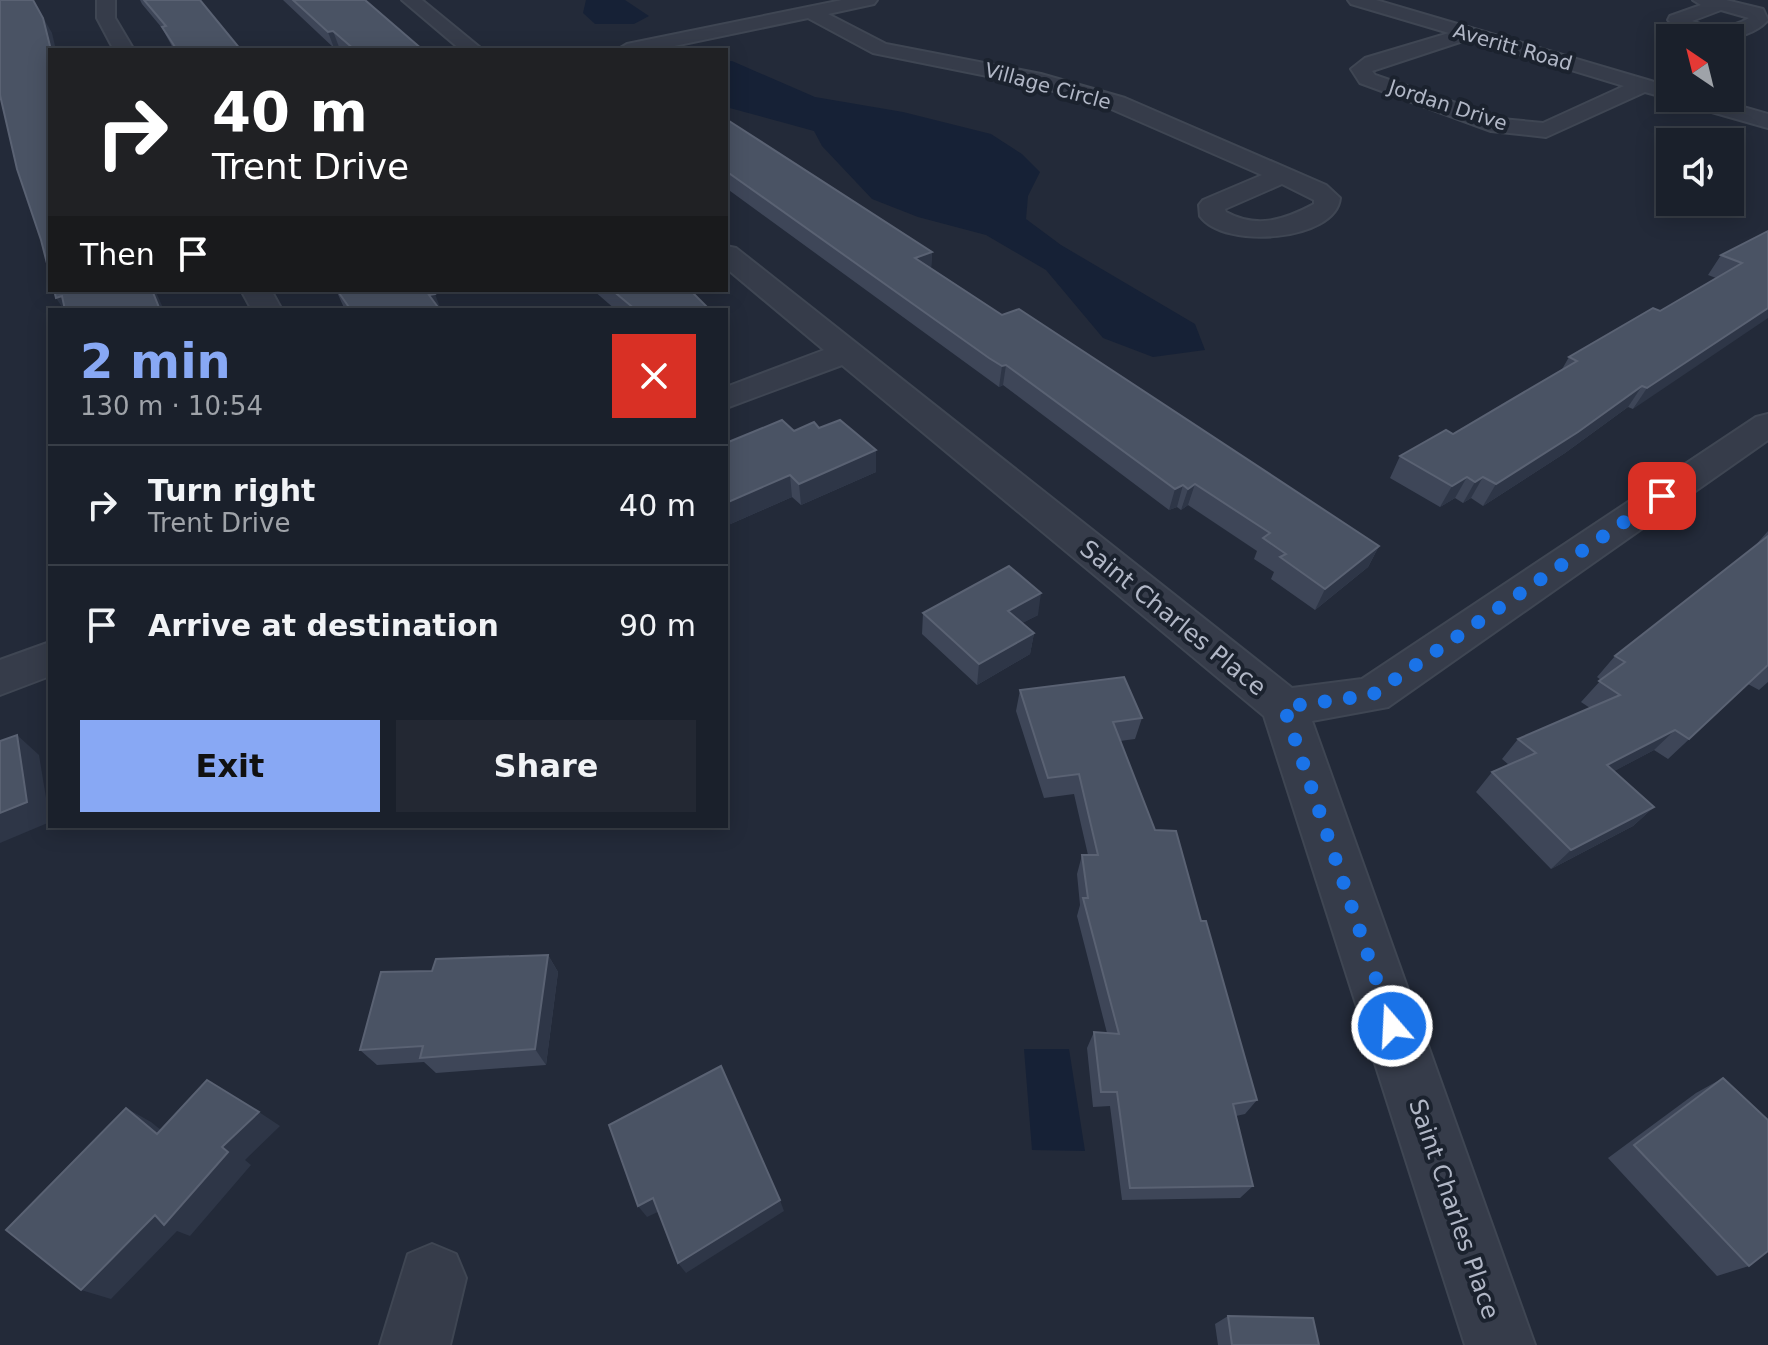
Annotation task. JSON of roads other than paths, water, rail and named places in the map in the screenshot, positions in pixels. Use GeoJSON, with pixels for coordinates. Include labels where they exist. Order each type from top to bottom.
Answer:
{"type":"FeatureCollection","features":[{"type":"Feature","properties":{"kind":"street"},"geometry":{"type":"LineString","coordinates":[[106,0],[106,18],[123,48]]}},
{"type":"Feature","properties":{"kind":"street"},"geometry":{"type":"LineString","coordinates":[[411,0],[471,48]]}},
{"type":"Feature","properties":{"kind":"street"},"geometry":{"type":"LineString","coordinates":[[637,48],[868,0]]}},
{"type":"Feature","properties":{"kind":"street","name":"Averitt Road"},"geometry":{"type":"LineString","coordinates":[[1357,0],[1656,89]]}},
{"type":"Feature","properties":{"kind":"street","name":"Village Circle"},"geometry":{"type":"LineString","coordinates":[[811,12],[880,49],[1041,80],[1117,103],[1280,176]]}},
{"type":"Feature","properties":{"kind":"street","name":"Jordan Drive"},"geometry":{"type":"LineString","coordinates":[[1467,34],[1372,62],[1361,69],[1367,79],[1499,126],[1546,130],[1644,85]]}},
{"type":"Feature","properties":{"kind":"street"},"geometry":{"type":"LineString","coordinates":[[1737,112],[1768,121]]}},
{"type":"Feature","properties":{"kind":"street","name":"Saint Charles Place"},"geometry":{"type":"LineString","coordinates":[[728,256],[1284,707],[1500,1345]]}},
{"type":"Feature","properties":{"kind":"street"},"geometry":{"type":"LineString","coordinates":[[728,397],[845,353]]}},
{"type":"Feature","properties":{"kind":"street"},"geometry":{"type":"LineString","coordinates":[[1284,707],[1372,695],[1768,424]]}},
{"type":"Feature","properties":{"kind":"street"},"geometry":{"type":"LineString","coordinates":[[0,678],[48,659]]}},
{"type":"Feature","properties":{"kind":"street"},"geometry":{"type":"LineString","coordinates":[[415,1345],[432,1278]]}},
{"type":"Feature","properties":{"kind":"water"},"geometry":{"type":"Polygon","coordinates":[[[586,0],[625,0],[649,16],[634,24],[595,24],[583,13],[586,0]]]}},
{"type":"Feature","properties":{"kind":"water"},"geometry":{"type":"Polygon","coordinates":[[[728,61],[815,97],[903,112],[991,134],[1022,154],[1040,172],[1028,196],[1026,219],[1061,245],[1195,324],[1205,350],[1153,357],[1103,338],[1046,270],[986,235],[918,217],[872,199],[822,146],[814,131],[728,108],[728,61]]]}},
{"type":"Feature","properties":{"kind":"water"},"geometry":{"type":"Polygon","coordinates":[[[1024,1049],[1069,1049],[1085,1151],[1032,1150],[1024,1049]]]}}]}
